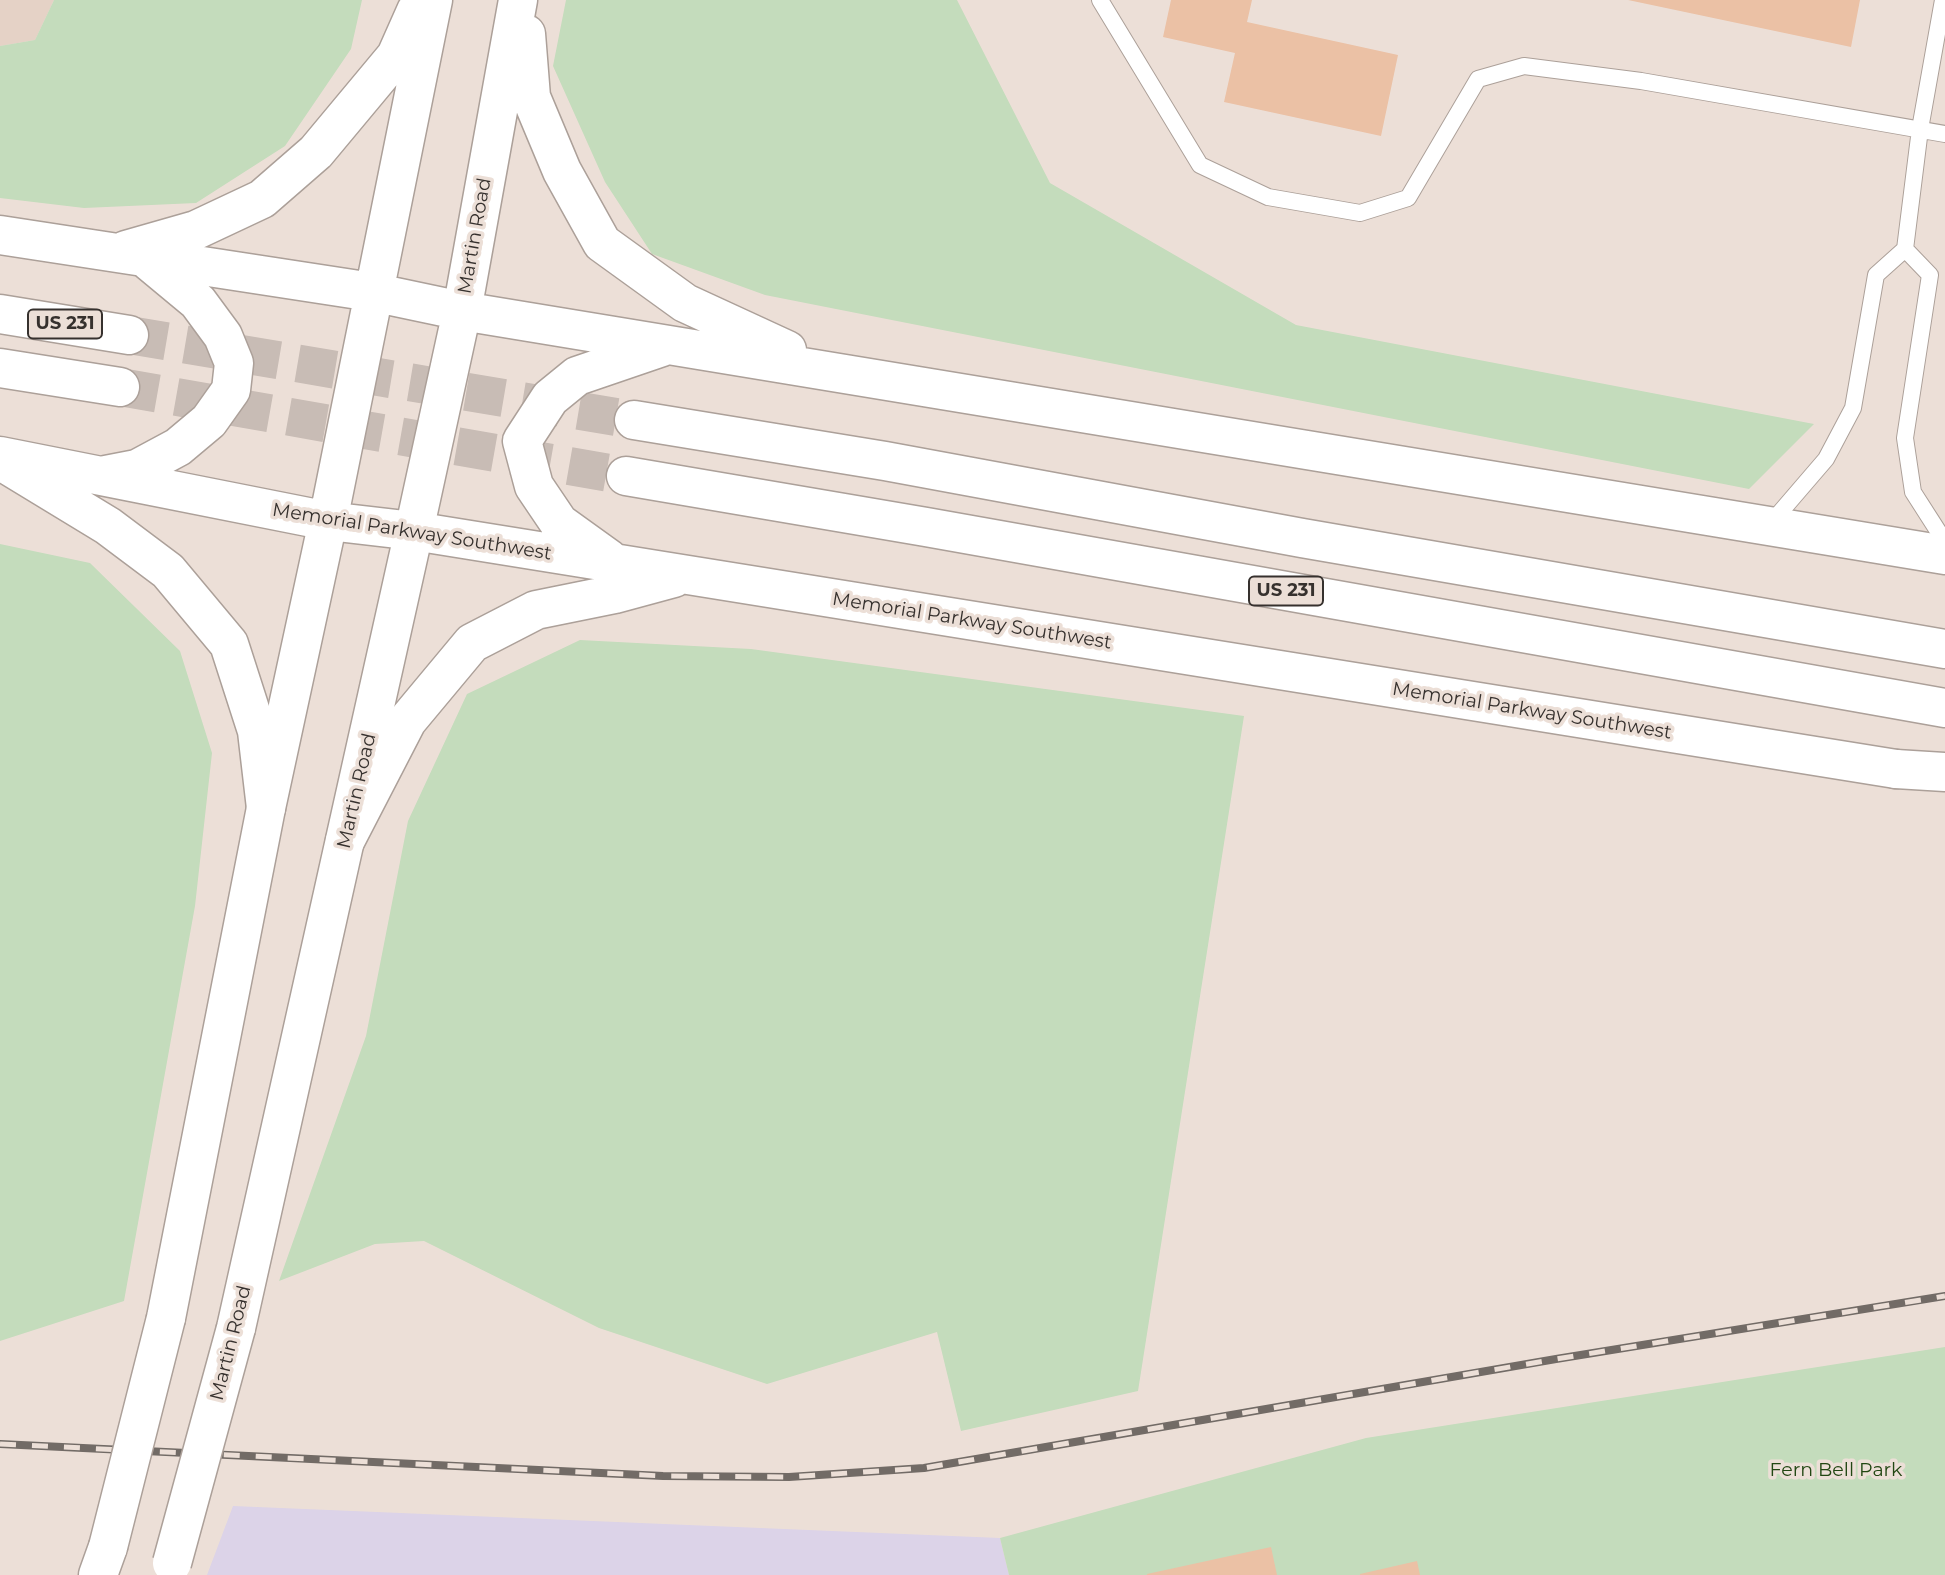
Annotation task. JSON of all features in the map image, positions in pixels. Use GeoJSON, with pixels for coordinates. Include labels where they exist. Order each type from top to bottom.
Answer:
{"type":"FeatureCollection","features":[{"type":"Feature","properties":{"kind":"main road"},"geometry":{"type":"LineString","coordinates":[[130,255],[196,230],[262,199],[316,152],[396,56],[422,0]]}},
{"type":"Feature","properties":{"kind":"main road"},"geometry":{"type":"LineString","coordinates":[[103,1561],[166,1318],[266,808],[328,521],[372,292],[433,0]]}},
{"type":"Feature","properties":{"kind":"main road","name":"Martin Road"},"geometry":{"type":"LineString","coordinates":[[170,1569],[236,1328],[414,531],[462,311],[518,0]]}},
{"type":"Feature","properties":{"kind":"main road"},"geometry":{"type":"LineString","coordinates":[[524,0],[531,97],[562,171],[602,243],[685,303],[830,371]]}},
{"type":"Feature","properties":{"kind":"main road"},"geometry":{"type":"LineString","coordinates":[[0,235],[372,292],[462,311],[1945,555]]}},
{"type":"Feature","properties":{"kind":"main road"},"geometry":{"type":"LineString","coordinates":[[101,476],[137,469],[178,447],[209,421],[231,390],[234,363],[223,335],[198,302],[130,255]]}},
{"type":"Feature","properties":{"kind":"main road","name":"US 231"},"geometry":{"type":"LineString","coordinates":[[0,314],[129,335]]}},
{"type":"Feature","properties":{"kind":"main road"},"geometry":{"type":"LineString","coordinates":[[616,564],[559,523],[534,486],[523,441],[550,398],[577,376],[670,345]]}},
{"type":"Feature","properties":{"kind":"main road"},"geometry":{"type":"LineString","coordinates":[[0,368],[120,387]]}},
{"type":"Feature","properties":{"kind":"main road"},"geometry":{"type":"LineString","coordinates":[[634,420],[885,461],[1302,538],[1945,649]]}},
{"type":"Feature","properties":{"kind":"main road"},"geometry":{"type":"LineString","coordinates":[[0,459],[108,526],[168,570],[229,644],[257,731],[266,808]]}},
{"type":"Feature","properties":{"kind":"main road","name":"Memorial Parkway Southwest"},"geometry":{"type":"LineString","coordinates":[[0,459],[328,521],[414,531],[1945,779]]}},
{"type":"Feature","properties":{"kind":"main road","name":"US 231"},"geometry":{"type":"LineString","coordinates":[[626,476],[1945,708]]}},
{"type":"Feature","properties":{"kind":"main road"},"geometry":{"type":"LineString","coordinates":[[345,841],[407,721],[472,643],[537,610],[615,594],[686,575]]}},
{"type":"Feature","properties":{"kind":"main road"},"geometry":{"type":"LineString","coordinates":[[1896,769],[1945,772]]}},
{"type":"Feature","properties":{"kind":"lane"},"geometry":{"type":"LineString","coordinates":[[1100,0],[1200,164],[1268,197],[1360,213],[1408,198],[1478,79],[1524,66],[1641,80],[1945,134]]}},
{"type":"Feature","properties":{"kind":"lane"},"geometry":{"type":"LineString","coordinates":[[1768,527],[1826,459],[1853,408],[1876,275],[1905,248],[1920,130],[1942,0]]}},
{"type":"Feature","properties":{"kind":"lane"},"geometry":{"type":"LineString","coordinates":[[1905,248],[1930,275],[1905,438],[1913,492],[1945,542]]}},
{"type":"Feature","properties":{"kind":"shaded area"},"geometry":{"type":"Polygon","coordinates":[[[0,0],[54,0],[35,40],[0,46],[0,0]]]}},
{"type":"Feature","properties":{"kind":"shaded area"},"geometry":{"type":"Polygon","coordinates":[[[233,1506],[1000,1538],[1009,1575],[207,1575],[233,1506]]]}},
{"type":"Feature","properties":{"kind":"green space"},"geometry":{"type":"Polygon","coordinates":[[[54,0],[362,0],[351,49],[285,146],[196,203],[84,208],[0,198],[0,46],[35,40],[54,0]]]}},
{"type":"Feature","properties":{"kind":"green space"},"geometry":{"type":"Polygon","coordinates":[[[566,0],[957,0],[1050,183],[1296,325],[1814,424],[1749,489],[765,295],[652,254],[605,182],[553,66],[566,0]]]}},
{"type":"Feature","properties":{"kind":"green space"},"geometry":{"type":"Polygon","coordinates":[[[0,544],[90,563],[180,651],[212,753],[195,906],[124,1301],[0,1341],[0,544]]]}},
{"type":"Feature","properties":{"kind":"green space"},"geometry":{"type":"Polygon","coordinates":[[[580,640],[751,649],[1244,716],[1138,1391],[961,1431],[937,1332],[767,1384],[599,1328],[424,1241],[375,1244],[279,1281],[366,1036],[408,821],[467,694],[580,640]]]}},
{"type":"Feature","properties":{"kind":"green space","name":"Fern Bell Park"},"geometry":{"type":"Polygon","coordinates":[[[1945,1347],[1945,1575],[1009,1575],[1000,1538],[1366,1438],[1945,1347]]]}},
{"type":"Feature","properties":{"kind":"building"},"geometry":{"type":"Polygon","coordinates":[[[1171,0],[1252,0],[1247,22],[1398,55],[1381,136],[1224,102],[1235,53],[1163,37],[1171,0]]]}},
{"type":"Feature","properties":{"kind":"building"},"geometry":{"type":"Polygon","coordinates":[[[1628,0],[1860,0],[1851,47],[1628,0]]]}},
{"type":"Feature","properties":{"kind":"building"},"geometry":{"type":"Polygon","coordinates":[[[1271,1547],[1277,1575],[1147,1575],[1147,1574],[1271,1547]]]}},
{"type":"Feature","properties":{"kind":"building"},"geometry":{"type":"Polygon","coordinates":[[[1417,1561],[1420,1575],[1360,1575],[1360,1574],[1417,1561]]]}},
{"type":"Feature","properties":{"kind":"tunnel"},"geometry":{"type":"LineString","coordinates":[[129,335],[634,420]]}},
{"type":"Feature","properties":{"kind":"tunnel"},"geometry":{"type":"LineString","coordinates":[[120,387],[626,476]]}},
{"type":"Feature","properties":{"kind":"railway"},"geometry":{"type":"LineString","coordinates":[[0,1444],[663,1476],[789,1477],[924,1468],[1556,1359],[1945,1296]]}}]}
